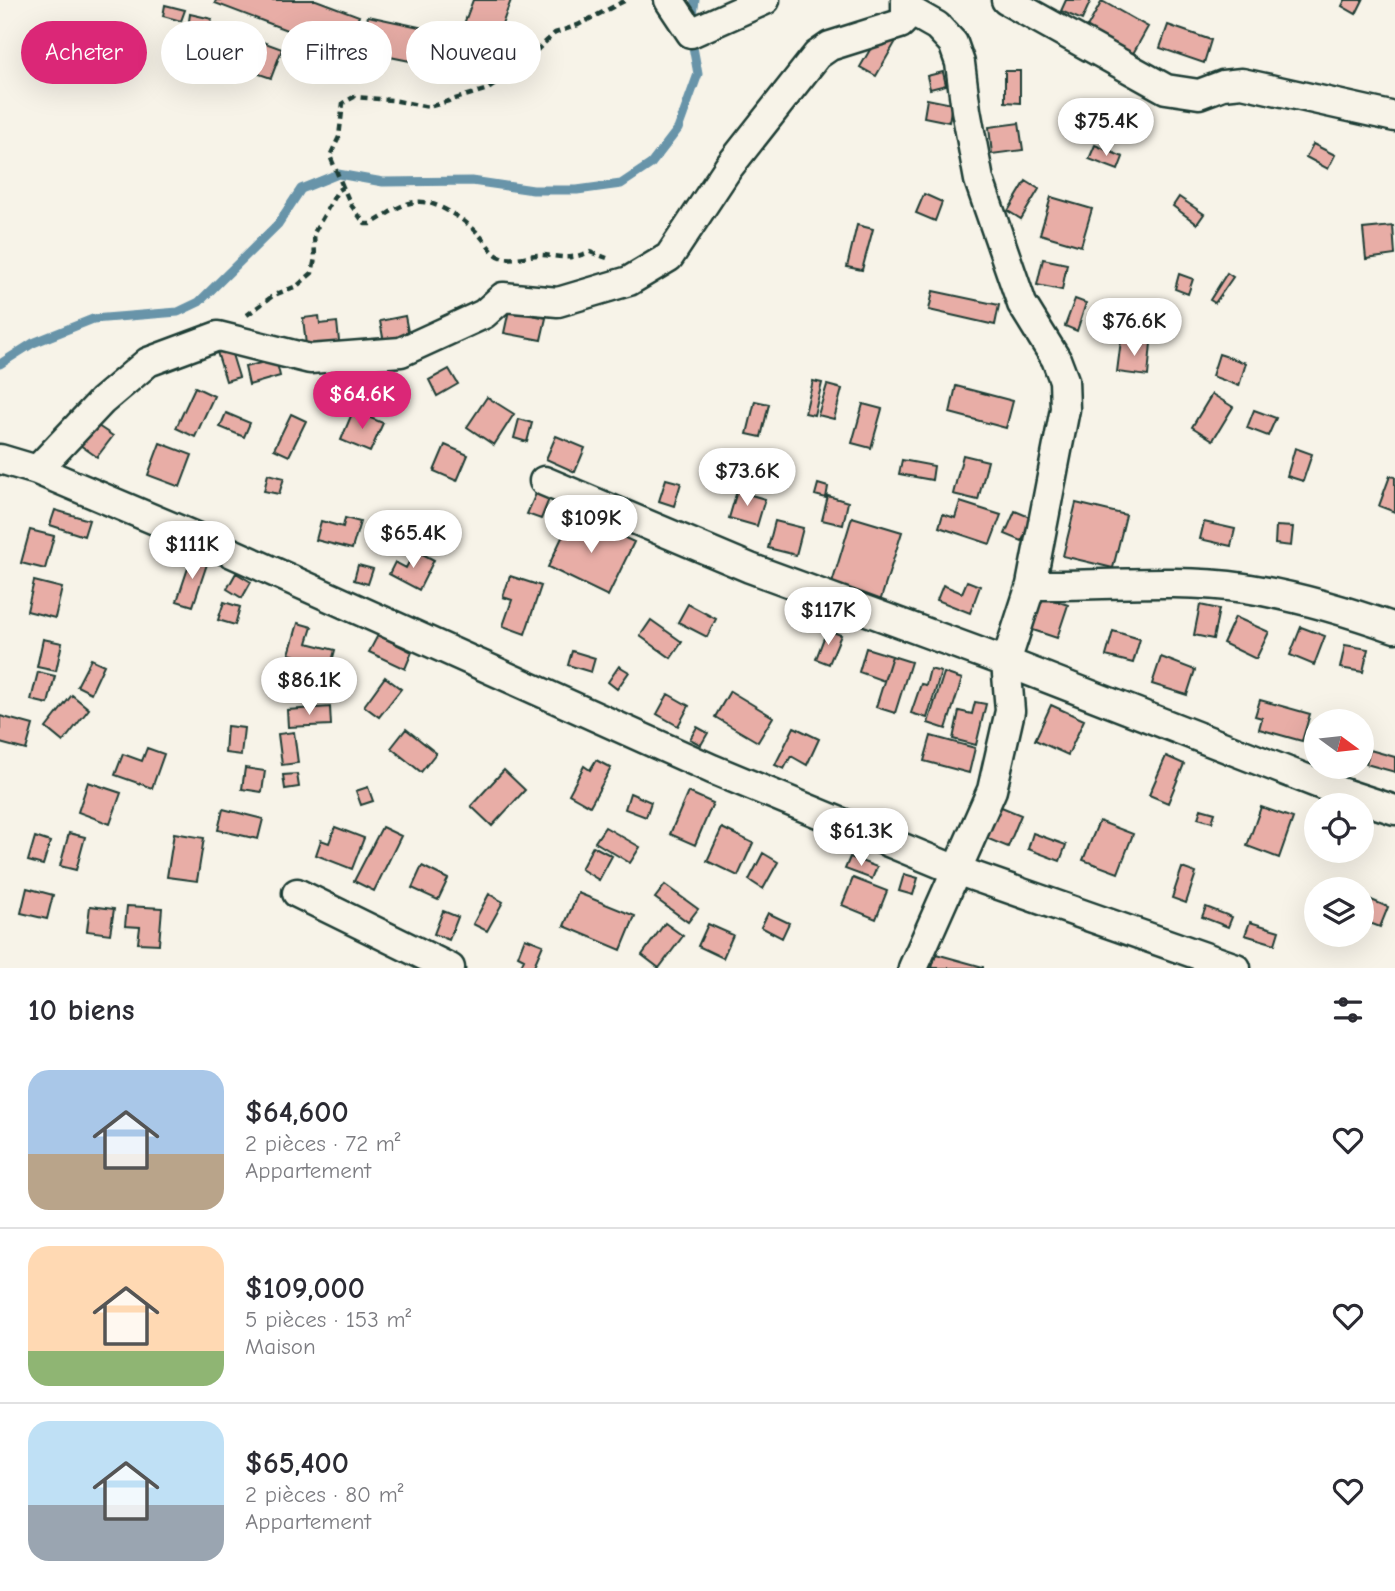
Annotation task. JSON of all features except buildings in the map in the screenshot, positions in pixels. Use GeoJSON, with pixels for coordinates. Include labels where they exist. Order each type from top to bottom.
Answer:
{"type":"FeatureCollection","features":[{"type":"Feature","properties":{"kind":"street"},"geometry":{"type":"LineString","coordinates":[[668,0],[691,33],[765,0]]}},
{"type":"Feature","properties":{"kind":"street"},"geometry":{"type":"LineString","coordinates":[[1006,0],[1166,89],[1199,94],[1223,85],[1242,83],[1395,117]]}},
{"type":"Feature","properties":{"kind":"street"},"geometry":{"type":"LineString","coordinates":[[37,470],[102,401],[148,362],[218,336],[310,359],[401,352],[484,314],[503,297],[558,302],[629,281],[669,257],[728,168],[817,55],[830,46],[900,24],[906,18],[907,5]]}},
{"type":"Feature","properties":{"kind":"street"},"geometry":{"type":"LineString","coordinates":[[907,5],[937,26],[953,43],[960,62],[979,180],[1009,273],[1022,304],[1056,359],[1064,380],[1065,409],[1031,585],[1006,662],[1010,711],[992,790],[913,968]]}},
{"type":"Feature","properties":{"kind":"street"},"geometry":{"type":"LineString","coordinates":[[0,459],[37,470],[212,544],[712,769],[957,870],[1236,968]]}},
{"type":"Feature","properties":{"kind":"street"},"geometry":{"type":"LineString","coordinates":[[544,481],[750,568],[1006,662],[1314,782],[1395,810]]}},
{"type":"Feature","properties":{"kind":"street"},"geometry":{"type":"LineString","coordinates":[[1031,585],[1158,583],[1245,589],[1319,604],[1395,628]]}},
{"type":"Feature","properties":{"kind":"street"},"geometry":{"type":"LineString","coordinates":[[298,893],[450,968]]}},
{"type":"Feature","properties":{"kind":"path"},"geometry":{"type":"LineString","coordinates":[[626,0],[579,25],[555,33],[516,70],[488,89],[429,107],[354,97],[343,103],[339,137],[330,156],[351,205],[365,224],[370,224],[402,206],[424,200],[465,221],[492,251],[504,258],[543,255],[561,259],[590,252],[611,260],[620,267],[629,281]]}},
{"type":"Feature","properties":{"kind":"path"},"geometry":{"type":"LineString","coordinates":[[218,336],[274,295],[298,286],[312,273],[315,258],[314,233],[338,190],[343,187]]}},
{"type":"Feature","properties":{"kind":"waterway"},"geometry":{"type":"LineString","coordinates":[[692,23],[695,0]]}},
{"type":"Feature","properties":{"kind":"waterway"},"geometry":{"type":"LineString","coordinates":[[0,364],[33,343],[93,319],[178,312],[199,302],[278,224],[301,189],[338,174],[383,182],[472,181],[533,190],[577,190],[621,184],[651,164],[678,129],[698,74],[691,36]]}}]}
